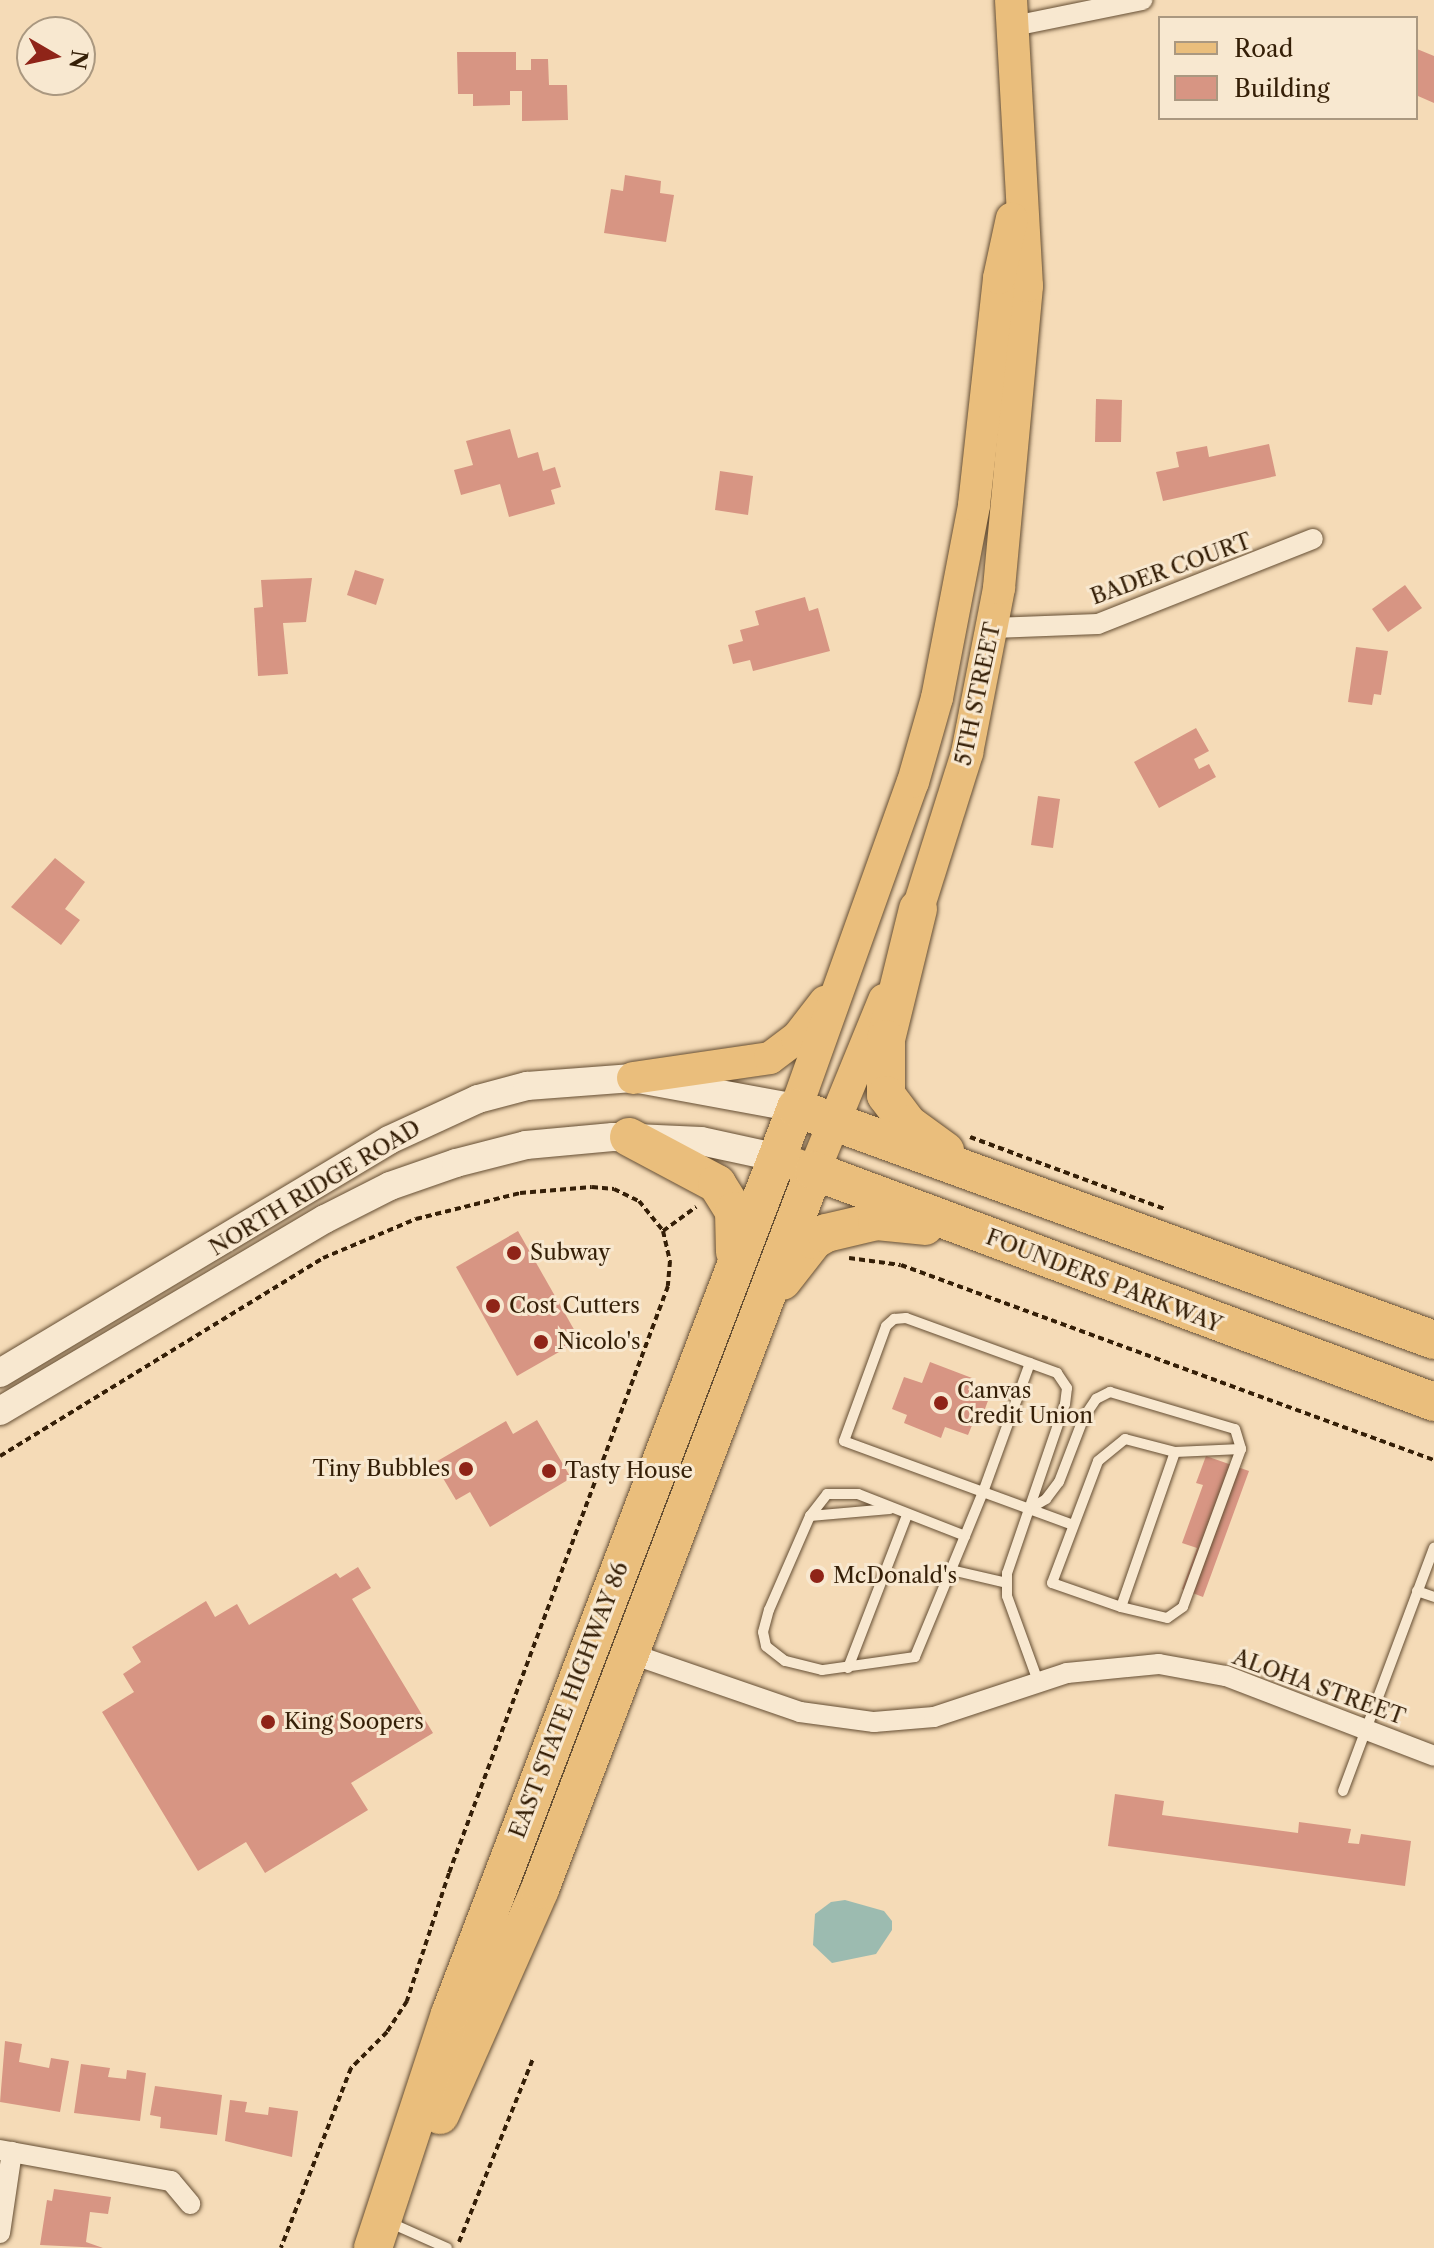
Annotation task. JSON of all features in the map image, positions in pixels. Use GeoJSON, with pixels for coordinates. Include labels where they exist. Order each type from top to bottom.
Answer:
{"type":"FeatureCollection","features":[{"type":"Feature","properties":{"kind":"highway"},"geometry":{"type":"LineString","coordinates":[[918,909],[886,1039],[886,1095],[908,1124],[984,1177]]}},
{"type":"Feature","properties":{"kind":"highway"},"geometry":{"type":"LineString","coordinates":[[796,1108],[1434,1340]]}},
{"type":"Feature","properties":{"kind":"highway","name":"5TH STREET"},"geometry":{"type":"LineString","coordinates":[[775,1157],[796,1108]]}},
{"type":"Feature","properties":{"kind":"highway"},"geometry":{"type":"LineString","coordinates":[[629,1137],[708,1178],[730,1201],[737,1245],[722,1301]]}},
{"type":"Feature","properties":{"kind":"highway","name":"EAST STATE HIGHWAY 86"},"geometry":{"type":"LineString","coordinates":[[383,2240],[450,2014],[775,1157]]}},
{"type":"Feature","properties":{"kind":"highway","name":"EAST STATE HIGHWAY 86"},"geometry":{"type":"LineString","coordinates":[[383,2240],[540,1889],[753,1323],[814,1171]]}},
{"type":"Feature","properties":{"kind":"highway","name":"FOUNDERS PARKWAY"},"geometry":{"type":"LineString","coordinates":[[814,1171],[1434,1402]]}},
{"type":"Feature","properties":{"kind":"highway"},"geometry":{"type":"LineString","coordinates":[[753,1323],[814,1240],[835,1229],[877,1221],[904,1223],[1013,1246]]}},
{"type":"Feature","properties":{"kind":"main road","name":"5TH STREET"},"geometry":{"type":"LineString","coordinates":[[814,1171],[918,909],[967,753],[993,628],[1027,286],[1018,191],[1012,13]]}},
{"type":"Feature","properties":{"kind":"main road","name":"5TH STREET"},"geometry":{"type":"LineString","coordinates":[[796,1108],[913,782],[950,637],[974,505],[999,278],[1018,191]]}},
{"type":"Feature","properties":{"kind":"main road"},"geometry":{"type":"LineString","coordinates":[[993,628],[985,623],[981,603],[999,446],[994,338]]}},
{"type":"Feature","properties":{"kind":"main road"},"geometry":{"type":"LineString","coordinates":[[900,958],[961,691],[961,652],[950,637]]}},
{"type":"Feature","properties":{"kind":"main road"},"geometry":{"type":"LineString","coordinates":[[633,1078],[770,1058],[797,1038],[846,974]]}},
{"type":"Feature","properties":{"kind":"main road","name":"NORTH RIDGE ROAD"},"geometry":{"type":"LineString","coordinates":[[0,1373],[389,1140],[447,1112],[527,1086],[633,1078],[796,1108]]}},
{"type":"Feature","properties":{"kind":"main road","name":"NORTH RIDGE ROAD"},"geometry":{"type":"LineString","coordinates":[[0,1411],[390,1186],[526,1145],[629,1137],[701,1141],[775,1157]]}},
{"type":"Feature","properties":{"kind":"main road","name":"FOUNDERS PARKWAY"},"geometry":{"type":"LineString","coordinates":[[775,1157],[814,1171]]}},
{"type":"Feature","properties":{"kind":"street"},"geometry":{"type":"LineString","coordinates":[[1012,13],[1142,0]]}},
{"type":"Feature","properties":{"kind":"street","name":"BADER COURT"},"geometry":{"type":"LineString","coordinates":[[993,628],[1098,624],[1313,539]]}},
{"type":"Feature","properties":{"kind":"street","name":"ALOHA STREET"},"geometry":{"type":"LineString","coordinates":[[629,1653],[800,1712],[845,1721],[934,1717],[1067,1673],[1159,1664],[1226,1676],[1434,1756]]}},
{"type":"Feature","properties":{"kind":"street"},"geometry":{"type":"LineString","coordinates":[[0,2233],[6,2151],[171,2181],[190,2204]]}},
{"type":"Feature","properties":{"kind":"lane"},"geometry":{"type":"LineString","coordinates":[[1039,1684],[1007,1596],[1007,1583],[1029,1509],[1067,1388],[1057,1373],[906,1318],[894,1319],[886,1326],[844,1441],[1029,1509],[1073,1525]]}},
{"type":"Feature","properties":{"kind":"lane"},"geometry":{"type":"LineString","coordinates":[[965,1536],[858,1494],[827,1494],[810,1516],[769,1610],[763,1632],[766,1646],[785,1661],[822,1670],[915,1657],[951,1570],[965,1536],[983,1492],[1030,1363]]}},
{"type":"Feature","properties":{"kind":"lane"},"geometry":{"type":"LineString","coordinates":[[1029,1509],[1046,1499],[1059,1482],[1084,1417],[1096,1399],[1110,1392],[1235,1429],[1241,1449],[1183,1607],[1167,1618],[1121,1607],[1052,1583],[1098,1461],[1114,1444],[1137,1439],[1175,1452],[1241,1449]]}},
{"type":"Feature","properties":{"kind":"lane"},"geometry":{"type":"LineString","coordinates":[[1121,1607],[1175,1452]]}},
{"type":"Feature","properties":{"kind":"lane"},"geometry":{"type":"LineString","coordinates":[[810,1516],[892,1509]]}},
{"type":"Feature","properties":{"kind":"lane"},"geometry":{"type":"LineString","coordinates":[[848,1668],[907,1515]]}},
{"type":"Feature","properties":{"kind":"lane"},"geometry":{"type":"LineString","coordinates":[[1343,1791],[1434,1547]]}},
{"type":"Feature","properties":{"kind":"lane"},"geometry":{"type":"LineString","coordinates":[[951,1570],[1007,1583]]}},
{"type":"Feature","properties":{"kind":"lane"},"geometry":{"type":"LineString","coordinates":[[1417,1591],[1434,1597]]}},
{"type":"Feature","properties":{"kind":"lane"},"geometry":{"type":"LineString","coordinates":[[383,2240],[447,2248]]}},
{"type":"Feature","properties":{"kind":"path"},"geometry":{"type":"LineString","coordinates":[[0,1456],[323,1258],[416,1219],[520,1193],[592,1187],[614,1189],[639,1201],[663,1231],[670,1261],[668,1286],[449,1873],[407,2001],[387,2032],[351,2068],[281,2248]]}},
{"type":"Feature","properties":{"kind":"path"},"geometry":{"type":"LineString","coordinates":[[835,1229],[851,1262],[901,1265],[1434,1460]]}},
{"type":"Feature","properties":{"kind":"path"},"geometry":{"type":"LineString","coordinates":[[457,2248],[533,2059]]}},
{"type":"Feature","properties":{"kind":"water"},"geometry":{"type":"Polygon","coordinates":[[[845,1900],[884,1911],[892,1921],[892,1930],[876,1954],[832,1963],[813,1945],[815,1914],[831,1902],[845,1900]]]}},
{"type":"Feature","properties":{"kind":"building"},"geometry":{"type":"Polygon","coordinates":[[[1418,49],[1434,56],[1434,103],[1418,96],[1418,49]]]}},
{"type":"Feature","properties":{"kind":"building"},"geometry":{"type":"Polygon","coordinates":[[[457,52],[516,52],[516,70],[531,70],[531,59],[548,59],[549,85],[567,85],[568,120],[522,121],[522,91],[510,91],[510,105],[473,106],[473,94],[458,94],[457,52]]]}},
{"type":"Feature","properties":{"kind":"building"},"geometry":{"type":"Polygon","coordinates":[[[625,175],[661,181],[660,193],[674,195],[666,242],[604,233],[611,189],[623,191],[625,175]]]}},
{"type":"Feature","properties":{"kind":"building"},"geometry":{"type":"Polygon","coordinates":[[[1096,399],[1122,400],[1121,442],[1095,442],[1096,399]]]}},
{"type":"Feature","properties":{"kind":"building"},"geometry":{"type":"Polygon","coordinates":[[[510,429],[518,458],[538,452],[543,471],[555,467],[561,487],[551,490],[555,504],[509,517],[500,484],[461,495],[454,470],[473,465],[466,441],[510,429]]]}},
{"type":"Feature","properties":{"kind":"building"},"geometry":{"type":"Polygon","coordinates":[[[1269,444],[1276,476],[1163,501],[1156,472],[1179,467],[1176,452],[1207,446],[1209,457],[1269,444]]]}},
{"type":"Feature","properties":{"kind":"building"},"geometry":{"type":"Polygon","coordinates":[[[720,471],[753,476],[748,515],[715,510],[720,471]]]}},
{"type":"Feature","properties":{"kind":"building"},"geometry":{"type":"Polygon","coordinates":[[[355,570],[384,579],[376,605],[347,595],[355,570]]]}},
{"type":"Feature","properties":{"kind":"building"},"geometry":{"type":"Polygon","coordinates":[[[312,578],[306,622],[283,623],[288,674],[258,676],[254,608],[263,607],[261,580],[312,578]]]}},
{"type":"Feature","properties":{"kind":"building"},"geometry":{"type":"Polygon","coordinates":[[[1405,585],[1422,608],[1388,632],[1372,609],[1405,585]]]}},
{"type":"Feature","properties":{"kind":"building"},"geometry":{"type":"Polygon","coordinates":[[[805,597],[809,611],[818,608],[830,651],[753,671],[750,660],[733,664],[728,645],[743,641],[740,630],[759,625],[755,611],[805,597]]]}},
{"type":"Feature","properties":{"kind":"building"},"geometry":{"type":"Polygon","coordinates":[[[1356,647],[1388,651],[1381,695],[1374,694],[1372,705],[1348,702],[1356,647]]]}},
{"type":"Feature","properties":{"kind":"building"},"geometry":{"type":"Polygon","coordinates":[[[1196,728],[1209,751],[1194,759],[1199,769],[1209,764],[1216,777],[1159,808],[1134,762],[1196,728]]]}},
{"type":"Feature","properties":{"kind":"building"},"geometry":{"type":"Polygon","coordinates":[[[1038,796],[1060,799],[1053,848],[1031,845],[1038,796]]]}},
{"type":"Feature","properties":{"kind":"building"},"geometry":{"type":"Polygon","coordinates":[[[55,858],[85,882],[65,909],[80,920],[61,945],[11,907],[55,858]]]}},
{"type":"Feature","properties":{"kind":"building"},"geometry":{"type":"Polygon","coordinates":[[[518,1231],[580,1340],[517,1376],[456,1267],[518,1231]]]}},
{"type":"Feature","properties":{"kind":"building","name":"Canvas Credit Union"},"geometry":{"type":"Polygon","coordinates":[[[930,1362],[972,1378],[968,1390],[989,1398],[979,1425],[973,1423],[968,1435],[945,1427],[941,1438],[904,1423],[907,1415],[892,1409],[904,1377],[922,1383],[930,1362]]]}},
{"type":"Feature","properties":{"kind":"building"},"geometry":{"type":"Polygon","coordinates":[[[537,1420],[571,1478],[490,1527],[470,1492],[456,1500],[434,1463],[506,1421],[513,1434],[537,1420]]]}},
{"type":"Feature","properties":{"kind":"building"},"geometry":{"type":"Polygon","coordinates":[[[1206,1456],[1249,1471],[1203,1597],[1182,1589],[1197,1548],[1182,1543],[1203,1485],[1196,1483],[1206,1456]]]}},
{"type":"Feature","properties":{"kind":"building","name":"King Soopers"},"geometry":{"type":"Polygon","coordinates":[[[358,1567],[371,1588],[352,1599],[433,1733],[351,1783],[368,1810],[265,1873],[246,1842],[198,1871],[102,1712],[134,1692],[123,1674],[141,1662],[132,1647],[206,1601],[215,1617],[237,1604],[249,1625],[336,1573],[340,1578],[358,1567]]]}},
{"type":"Feature","properties":{"kind":"building"},"geometry":{"type":"Polygon","coordinates":[[[1115,1794],[1164,1801],[1162,1815],[1298,1833],[1299,1822],[1351,1829],[1348,1843],[1359,1844],[1361,1834],[1411,1841],[1405,1886],[1108,1846],[1115,1794]]]}},
{"type":"Feature","properties":{"kind":"building"},"geometry":{"type":"Polygon","coordinates":[[[5,2041],[22,2044],[19,2062],[49,2068],[51,2058],[69,2061],[60,2112],[0,2102],[5,2041]]]}},
{"type":"Feature","properties":{"kind":"building"},"geometry":{"type":"Polygon","coordinates":[[[81,2064],[110,2068],[108,2077],[126,2079],[127,2070],[146,2073],[140,2121],[74,2113],[81,2064]]]}},
{"type":"Feature","properties":{"kind":"building"},"geometry":{"type":"Polygon","coordinates":[[[155,2086],[222,2095],[217,2135],[160,2128],[161,2117],[150,2115],[155,2086]]]}},
{"type":"Feature","properties":{"kind":"building"},"geometry":{"type":"Polygon","coordinates":[[[230,2100],[247,2102],[245,2112],[268,2115],[269,2107],[298,2111],[292,2157],[225,2141],[230,2100]]]}},
{"type":"Feature","properties":{"kind":"building"},"geometry":{"type":"Polygon","coordinates":[[[54,2189],[111,2197],[108,2214],[90,2212],[86,2242],[103,2248],[40,2245],[47,2200],[52,2201],[54,2189]]]}},
{"type":"Feature","properties":{"kind":"place","name":"Subway"},"geometry":{"type":"Point","coordinates":[514,1253]}},
{"type":"Feature","properties":{"kind":"place","name":"Cost Cutters"},"geometry":{"type":"Point","coordinates":[493,1306]}},
{"type":"Feature","properties":{"kind":"place","name":"Nicolo's"},"geometry":{"type":"Point","coordinates":[541,1342]}},
{"type":"Feature","properties":{"kind":"place","name":"Canvas Credit Union"},"geometry":{"type":"Point","coordinates":[941,1403]}},
{"type":"Feature","properties":{"kind":"place","name":"Tiny Bubbles"},"geometry":{"type":"Point","coordinates":[466,1469]}},
{"type":"Feature","properties":{"kind":"place","name":"Tasty House"},"geometry":{"type":"Point","coordinates":[549,1471]}},
{"type":"Feature","properties":{"kind":"place","name":"McDonald's"},"geometry":{"type":"Point","coordinates":[817,1576]}},
{"type":"Feature","properties":{"kind":"place","name":"King Soopers"},"geometry":{"type":"Point","coordinates":[268,1722]}}]}
